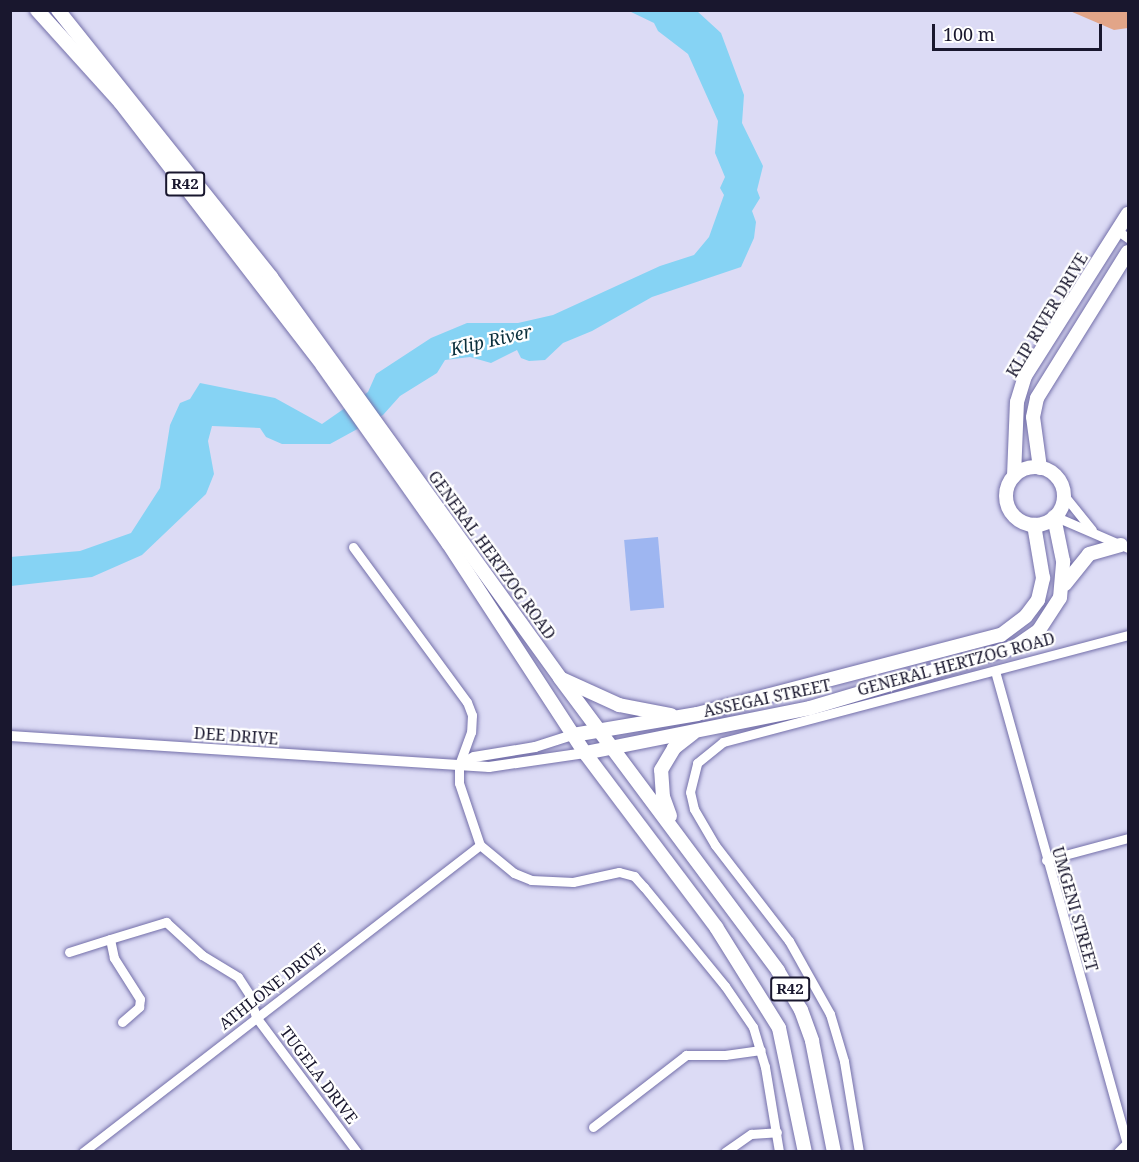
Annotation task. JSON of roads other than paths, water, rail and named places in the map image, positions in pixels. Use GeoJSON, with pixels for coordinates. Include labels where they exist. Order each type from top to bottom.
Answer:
{"type":"FeatureCollection","features":[{"type":"Feature","properties":{"kind":"main road","name":"GENERAL HERTZOG ROAD"},"geometry":{"type":"LineString","coordinates":[[37,10],[120,102],[327,363]]}},
{"type":"Feature","properties":{"kind":"main road","name":"GENERAL HERTZOG ROAD"},"geometry":{"type":"LineString","coordinates":[[58,10],[205,190],[390,451],[682,838],[778,971],[801,1010],[817,1059],[834,1152]]}},
{"type":"Feature","properties":{"kind":"main road","name":"KLIP RIVER DRIVE"},"geometry":{"type":"LineString","coordinates":[[1034,525],[1016,518],[1006,502],[1006,493],[1014,476],[1017,402],[1025,376],[1123,234],[1128,214]]}},
{"type":"Feature","properties":{"kind":"main road","name":"KLIP RIVER DRIVE"},"geometry":{"type":"LineString","coordinates":[[1040,468],[1033,417],[1037,398],[1128,252]]}},
{"type":"Feature","properties":{"kind":"main road","name":"GENERAL HERTZOG ROAD"},"geometry":{"type":"LineString","coordinates":[[390,451],[585,753],[716,927],[770,1010],[782,1035],[805,1152]]}},
{"type":"Feature","properties":{"kind":"main road"},"geometry":{"type":"LineString","coordinates":[[1014,476],[1021,470],[1040,468],[1056,477],[1063,494],[1054,517],[1034,525]]}},
{"type":"Feature","properties":{"kind":"main road","name":"ASSEGAI STREET"},"geometry":{"type":"LineString","coordinates":[[585,753],[810,708],[1004,652],[1039,630],[1062,590],[1063,561],[1054,517]]}},
{"type":"Feature","properties":{"kind":"main road","name":"ASSEGAI STREET"},"geometry":{"type":"LineString","coordinates":[[573,735],[684,717],[1001,635],[1026,616],[1038,600],[1043,579],[1034,525]]}},
{"type":"Feature","properties":{"kind":"main road"},"geometry":{"type":"LineString","coordinates":[[1062,590],[1089,554],[1125,547]]}},
{"type":"Feature","properties":{"kind":"main road"},"geometry":{"type":"LineString","coordinates":[[560,678],[618,705],[684,717]]}},
{"type":"Feature","properties":{"kind":"main road"},"geometry":{"type":"LineString","coordinates":[[682,838],[663,796],[661,770],[674,748],[697,730]]}},
{"type":"Feature","properties":{"kind":"street"},"geometry":{"type":"LineString","coordinates":[[1063,494],[1081,520],[1101,537]]}},
{"type":"Feature","properties":{"kind":"street"},"geometry":{"type":"LineString","coordinates":[[1054,517],[1125,547]]}},
{"type":"Feature","properties":{"kind":"street"},"geometry":{"type":"LineString","coordinates":[[353,547],[467,702],[472,716],[471,732],[459,765],[467,816],[480,845],[514,873],[531,880],[573,882],[619,872],[634,876],[725,986],[753,1027],[761,1050],[779,1152]]}},
{"type":"Feature","properties":{"kind":"street","name":"GENERAL HERTZOG ROAD"},"geometry":{"type":"LineString","coordinates":[[859,1152],[842,1050],[826,1003],[789,941],[715,845],[694,809],[691,776],[708,750],[723,742],[1128,635]]}},
{"type":"Feature","properties":{"kind":"street","name":"UMGENI STREET"},"geometry":{"type":"LineString","coordinates":[[995,671],[1127,1143],[1118,1152]]}},
{"type":"Feature","properties":{"kind":"street","name":"DEE DRIVE"},"geometry":{"type":"LineString","coordinates":[[459,765],[474,757],[535,747],[573,735]]}},
{"type":"Feature","properties":{"kind":"street","name":"DEE DRIVE"},"geometry":{"type":"LineString","coordinates":[[10,736],[489,767],[585,753]]}},
{"type":"Feature","properties":{"kind":"street"},"geometry":{"type":"LineString","coordinates":[[1046,860],[1128,838]]}},
{"type":"Feature","properties":{"kind":"street","name":"ATHLONE DRIVE"},"geometry":{"type":"LineString","coordinates":[[83,1152],[480,845]]}},
{"type":"Feature","properties":{"kind":"street","name":"TUGELA DRIVE"},"geometry":{"type":"LineString","coordinates":[[110,939],[166,922],[175,927],[202,955],[238,977],[249,994],[256,1017],[357,1152]]}},
{"type":"Feature","properties":{"kind":"street"},"geometry":{"type":"LineString","coordinates":[[69,952],[110,939],[114,958],[140,999],[139,1006],[122,1022]]}},
{"type":"Feature","properties":{"kind":"street"},"geometry":{"type":"LineString","coordinates":[[593,1127],[686,1055],[725,1055],[761,1050]]}},
{"type":"Feature","properties":{"kind":"street"},"geometry":{"type":"LineString","coordinates":[[725,1152],[751,1134],[777,1132]]}},
{"type":"Feature","properties":{"kind":"water","name":"Klip River"},"geometry":{"type":"Polygon","coordinates":[[[629,11],[697,11],[721,33],[744,95],[742,123],[763,166],[757,190],[760,198],[752,211],[756,222],[754,238],[741,267],[652,297],[592,331],[563,343],[545,360],[529,361],[521,358],[517,350],[491,363],[470,357],[445,360],[437,373],[400,396],[383,415],[330,444],[282,444],[266,437],[260,428],[212,426],[208,441],[214,474],[206,494],[142,555],[92,577],[11,586],[10,557],[80,551],[131,533],[160,488],[170,425],[180,403],[190,399],[200,383],[275,398],[322,424],[368,392],[376,374],[431,338],[467,323],[518,323],[553,315],[660,266],[694,255],[709,237],[724,195],[720,188],[725,177],[715,153],[718,121],[688,54],[658,31],[654,23],[629,11]]]}}]}
